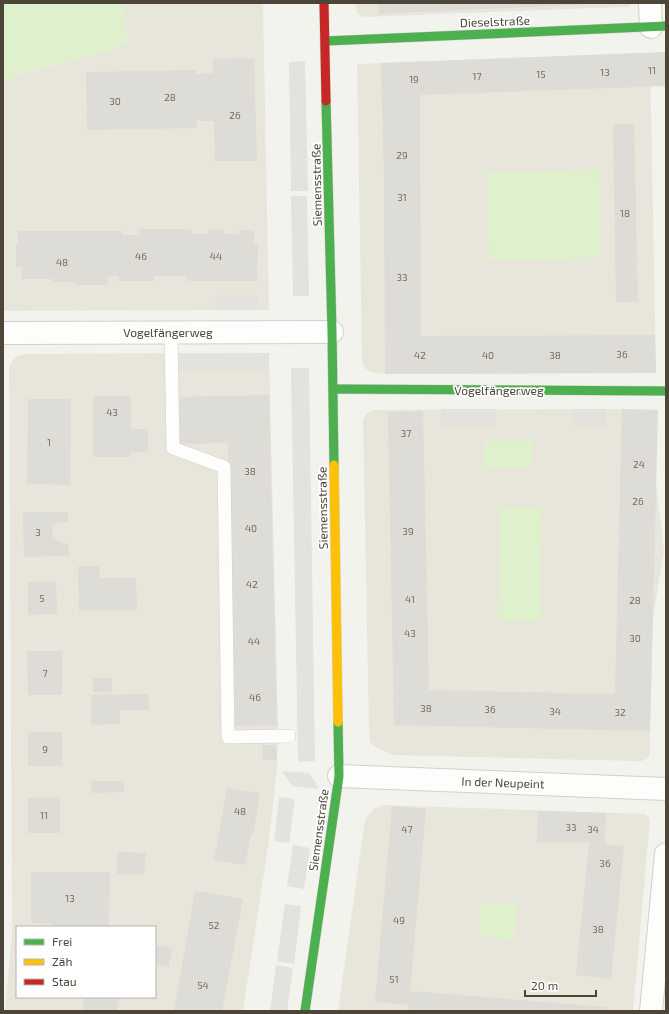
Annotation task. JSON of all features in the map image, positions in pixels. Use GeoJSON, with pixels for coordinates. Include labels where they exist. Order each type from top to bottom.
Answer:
{"type":"FeatureCollection","features":[{"type":"Feature","properties":{"kind":"street","name":"Siemensstraße"},"geometry":{"type":"LineString","coordinates":[[305,1011],[339,776],[332,332],[324,3]]}},
{"type":"Feature","properties":{"kind":"street"},"geometry":{"type":"LineString","coordinates":[[650,3],[659,27]]}},
{"type":"Feature","properties":{"kind":"street","name":"Dieselstraße"},"geometry":{"type":"LineString","coordinates":[[326,41],[659,27]]}},
{"type":"Feature","properties":{"kind":"street","name":"Vogelfängerweg"},"geometry":{"type":"LineString","coordinates":[[3,333],[332,332]]}},
{"type":"Feature","properties":{"kind":"street","name":"Vogelfängerweg"},"geometry":{"type":"LineString","coordinates":[[333,390],[666,391]]}},
{"type":"Feature","properties":{"kind":"street","name":"In der Neupeint"},"geometry":{"type":"LineString","coordinates":[[339,776],[666,789]]}},
{"type":"Feature","properties":{"kind":"street"},"geometry":{"type":"LineString","coordinates":[[651,1011],[666,854]]}},
{"type":"Feature","properties":{"kind":"lane"},"geometry":{"type":"LineString","coordinates":[[172,333],[172,448],[224,467],[228,737],[290,736]]}},
{"type":"Feature","properties":{"kind":"shaded area"},"geometry":{"type":"Polygon","coordinates":[[[123,3],[263,3],[269,310],[3,311],[3,80],[128,44],[123,3]]]}},
{"type":"Feature","properties":{"kind":"shaded area"},"geometry":{"type":"Polygon","coordinates":[[[355,3],[632,3],[628,7],[364,17],[357,12],[355,3]]]}},
{"type":"Feature","properties":{"kind":"shaded area"},"geometry":{"type":"Polygon","coordinates":[[[650,53],[656,373],[385,374],[369,371],[364,367],[362,360],[357,64],[650,53]]]}},
{"type":"Feature","properties":{"kind":"shaded area"},"geometry":{"type":"Polygon","coordinates":[[[305,61],[308,191],[291,191],[289,62],[305,61]]]}},
{"type":"Feature","properties":{"kind":"shaded area"},"geometry":{"type":"Polygon","coordinates":[[[291,196],[307,196],[309,296],[293,296],[291,196]]]}},
{"type":"Feature","properties":{"kind":"shaded area"},"geometry":{"type":"Polygon","coordinates":[[[215,295],[258,295],[258,310],[215,310],[215,295]]]}},
{"type":"Feature","properties":{"kind":"shaded area"},"geometry":{"type":"Polygon","coordinates":[[[269,353],[278,726],[277,768],[269,840],[243,1011],[5,1011],[12,934],[9,367],[17,356],[27,354],[269,353]]]}},
{"type":"Feature","properties":{"kind":"shaded area"},"geometry":{"type":"Polygon","coordinates":[[[269,353],[269,370],[178,371],[177,354],[269,353]]]}},
{"type":"Feature","properties":{"kind":"shaded area"},"geometry":{"type":"Polygon","coordinates":[[[291,368],[309,368],[315,761],[298,762],[291,368]]]}},
{"type":"Feature","properties":{"kind":"shaded area"},"geometry":{"type":"Polygon","coordinates":[[[441,409],[496,409],[496,427],[441,427],[441,409]]]}},
{"type":"Feature","properties":{"kind":"shaded area"},"geometry":{"type":"Polygon","coordinates":[[[572,409],[606,409],[606,427],[572,427],[572,409]]]}},
{"type":"Feature","properties":{"kind":"shaded area"},"geometry":{"type":"Polygon","coordinates":[[[622,409],[656,483],[664,550],[653,618],[650,752],[647,759],[642,761],[633,761],[393,755],[375,747],[370,742],[369,731],[363,421],[365,416],[368,412],[373,410],[622,409]]]}},
{"type":"Feature","properties":{"kind":"shaded area"},"geometry":{"type":"Polygon","coordinates":[[[282,771],[309,773],[319,789],[292,786],[282,771]]]}},
{"type":"Feature","properties":{"kind":"shaded area"},"geometry":{"type":"Polygon","coordinates":[[[279,797],[295,799],[289,843],[274,841],[279,797]]]}},
{"type":"Feature","properties":{"kind":"shaded area"},"geometry":{"type":"Polygon","coordinates":[[[383,805],[645,814],[649,817],[650,820],[633,1011],[338,1011],[365,819],[375,808],[383,805]]]}},
{"type":"Feature","properties":{"kind":"shaded area"},"geometry":{"type":"Polygon","coordinates":[[[293,845],[310,848],[304,889],[287,886],[293,845]]]}},
{"type":"Feature","properties":{"kind":"shaded area"},"geometry":{"type":"Polygon","coordinates":[[[285,904],[301,906],[294,964],[277,961],[285,904]]]}},
{"type":"Feature","properties":{"kind":"shaded area"},"geometry":{"type":"Polygon","coordinates":[[[276,965],[293,968],[287,1011],[270,1011],[276,965]]]}},
{"type":"Feature","properties":{"kind":"green space"},"geometry":{"type":"Polygon","coordinates":[[[3,3],[123,3],[128,44],[3,80],[3,3]]]}},
{"type":"Feature","properties":{"kind":"green space"},"geometry":{"type":"Polygon","coordinates":[[[599,170],[602,258],[489,260],[487,172],[599,170]]]}},
{"type":"Feature","properties":{"kind":"green space"},"geometry":{"type":"Polygon","coordinates":[[[484,441],[533,441],[532,469],[483,468],[484,441]]]}},
{"type":"Feature","properties":{"kind":"green space"},"geometry":{"type":"Polygon","coordinates":[[[500,507],[542,507],[541,621],[498,621],[500,507]]]}},
{"type":"Feature","properties":{"kind":"green space"},"geometry":{"type":"Polygon","coordinates":[[[481,901],[517,904],[514,939],[478,937],[481,901]]]}},
{"type":"Feature","properties":{"kind":"building"},"geometry":{"type":"Polygon","coordinates":[[[378,3],[590,3],[590,4],[379,14],[378,3]]]}},
{"type":"Feature","properties":{"kind":"building"},"geometry":{"type":"Polygon","coordinates":[[[666,52],[666,86],[420,95],[421,336],[655,335],[656,373],[385,374],[384,176],[381,63],[666,52]]]}},
{"type":"Feature","properties":{"kind":"building"},"geometry":{"type":"Polygon","coordinates":[[[254,58],[257,161],[215,161],[214,121],[197,121],[197,128],[87,130],[86,72],[196,70],[196,74],[213,73],[213,59],[254,58]]]}},
{"type":"Feature","properties":{"kind":"building"},"geometry":{"type":"Polygon","coordinates":[[[613,124],[634,124],[638,302],[616,302],[613,124]]]}},
{"type":"Feature","properties":{"kind":"building"},"geometry":{"type":"Polygon","coordinates":[[[139,229],[191,229],[191,234],[209,234],[209,230],[223,230],[223,234],[239,234],[239,230],[254,230],[254,245],[258,244],[257,281],[187,281],[187,276],[154,276],[154,281],[119,281],[119,276],[107,276],[108,285],[76,285],[76,282],[53,282],[53,279],[22,279],[22,267],[16,267],[16,244],[18,244],[18,231],[122,231],[122,235],[139,235],[139,229]]]}},
{"type":"Feature","properties":{"kind":"building"},"geometry":{"type":"Polygon","coordinates":[[[269,395],[277,725],[235,726],[228,443],[180,444],[179,397],[269,395]]]}},
{"type":"Feature","properties":{"kind":"building"},"geometry":{"type":"Polygon","coordinates":[[[93,396],[131,396],[131,429],[148,429],[148,452],[131,452],[131,457],[93,457],[93,396]]]}},
{"type":"Feature","properties":{"kind":"building"},"geometry":{"type":"Polygon","coordinates":[[[28,399],[71,399],[70,485],[27,484],[28,399]]]}},
{"type":"Feature","properties":{"kind":"building"},"geometry":{"type":"Polygon","coordinates":[[[622,409],[658,410],[650,731],[394,725],[388,412],[423,411],[429,690],[615,694],[622,409]]]}},
{"type":"Feature","properties":{"kind":"building"},"geometry":{"type":"Polygon","coordinates":[[[23,512],[68,512],[68,522],[58,523],[52,528],[53,536],[59,542],[68,544],[69,556],[24,557],[23,512]]]}},
{"type":"Feature","properties":{"kind":"building"},"geometry":{"type":"Polygon","coordinates":[[[78,566],[99,566],[100,578],[136,578],[137,610],[79,611],[78,566]]]}},
{"type":"Feature","properties":{"kind":"building"},"geometry":{"type":"Polygon","coordinates":[[[56,581],[57,614],[28,615],[28,582],[56,581]]]}},
{"type":"Feature","properties":{"kind":"building"},"geometry":{"type":"Polygon","coordinates":[[[27,651],[62,651],[62,695],[28,695],[27,651]]]}},
{"type":"Feature","properties":{"kind":"building"},"geometry":{"type":"Polygon","coordinates":[[[93,678],[112,678],[112,692],[93,692],[93,678]]]}},
{"type":"Feature","properties":{"kind":"building"},"geometry":{"type":"Polygon","coordinates":[[[149,694],[149,710],[120,710],[120,724],[91,725],[91,695],[149,694]]]}},
{"type":"Feature","properties":{"kind":"building"},"geometry":{"type":"Polygon","coordinates":[[[28,732],[62,732],[62,766],[28,766],[28,732]]]}},
{"type":"Feature","properties":{"kind":"building"},"geometry":{"type":"Polygon","coordinates":[[[262,745],[276,745],[277,760],[263,760],[262,745]]]}},
{"type":"Feature","properties":{"kind":"building"},"geometry":{"type":"Polygon","coordinates":[[[91,781],[124,781],[124,792],[91,793],[91,781]]]}},
{"type":"Feature","properties":{"kind":"building"},"geometry":{"type":"Polygon","coordinates":[[[227,788],[260,793],[253,835],[251,834],[245,865],[214,860],[227,788]]]}},
{"type":"Feature","properties":{"kind":"building"},"geometry":{"type":"Polygon","coordinates":[[[60,797],[60,833],[28,833],[28,798],[60,797]]]}},
{"type":"Feature","properties":{"kind":"building"},"geometry":{"type":"Polygon","coordinates":[[[392,806],[426,809],[410,991],[607,1007],[607,1011],[408,1011],[409,1005],[375,1002],[392,806]]]}},
{"type":"Feature","properties":{"kind":"building"},"geometry":{"type":"Polygon","coordinates":[[[538,811],[606,813],[605,844],[624,846],[611,979],[576,975],[589,843],[537,842],[538,811]]]}},
{"type":"Feature","properties":{"kind":"building"},"geometry":{"type":"Polygon","coordinates":[[[117,852],[146,853],[144,875],[117,874],[117,852]]]}},
{"type":"Feature","properties":{"kind":"building"},"geometry":{"type":"Polygon","coordinates":[[[31,872],[110,872],[109,926],[53,926],[53,924],[31,923],[31,872]]]}},
{"type":"Feature","properties":{"kind":"building"},"geometry":{"type":"Polygon","coordinates":[[[195,891],[243,899],[222,1011],[174,1011],[195,891]]]}},
{"type":"Feature","properties":{"kind":"building"},"geometry":{"type":"Polygon","coordinates":[[[156,945],[172,948],[169,967],[156,964],[156,945]]]}},
{"type":"Feature","properties":{"kind":"building"},"geometry":{"type":"Polygon","coordinates":[[[84,998],[119,998],[117,1011],[82,1011],[84,998]]]}},
{"type":"Feature","properties":{"kind":"traffic: fast"},"geometry":{"type":"LineString","coordinates":[[326,41],[666,26]]}},
{"type":"Feature","properties":{"kind":"traffic: fast"},"geometry":{"type":"LineString","coordinates":[[326,101],[334,465]]}},
{"type":"Feature","properties":{"kind":"traffic: fast"},"geometry":{"type":"LineString","coordinates":[[333,389],[666,391]]}},
{"type":"Feature","properties":{"kind":"traffic: fast"},"geometry":{"type":"LineString","coordinates":[[305,1011],[339,776],[338,722]]}},
{"type":"Feature","properties":{"kind":"traffic: slow"},"geometry":{"type":"LineString","coordinates":[[334,465],[338,722]]}},
{"type":"Feature","properties":{"kind":"traffic: jam"},"geometry":{"type":"LineString","coordinates":[[324,3],[326,101]]}}]}
